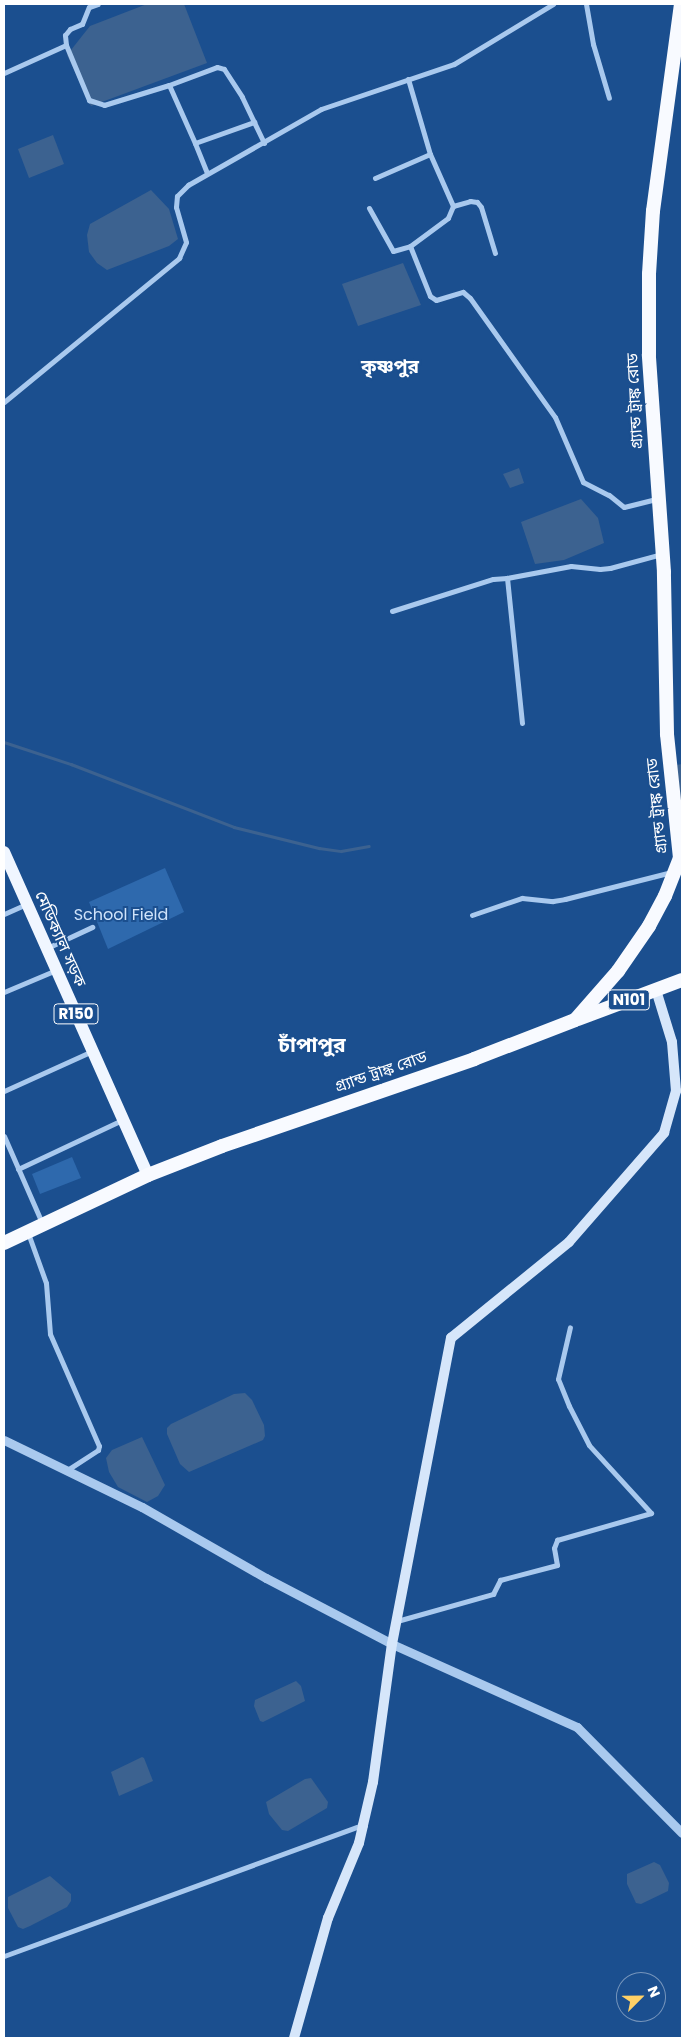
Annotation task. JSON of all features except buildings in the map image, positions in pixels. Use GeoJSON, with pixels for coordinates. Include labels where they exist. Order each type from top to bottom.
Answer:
{"type":"FeatureCollection","features":[{"type":"Feature","properties":{"kind":"highway","name":"গ্র্যান্ড ট্রাঙ্ক রোড"},"geometry":{"type":"LineString","coordinates":[[4,1243],[148,1175],[222,1146],[540,1035],[575,1020],[618,971],[639,942],[665,896],[679,867],[667,734],[663,554],[649,354],[649,274],[653,210],[680,4]]}},
{"type":"Feature","properties":{"kind":"highway","name":"N101"},"geometry":{"type":"LineString","coordinates":[[575,1020],[682,980]]}},
{"type":"Feature","properties":{"kind":"main road","name":"মেডিক্যাল সড়ক"},"geometry":{"type":"LineString","coordinates":[[4,852],[148,1175]]}},
{"type":"Feature","properties":{"kind":"main road"},"geometry":{"type":"LineString","coordinates":[[294,2038],[328,1918],[359,1844],[373,1782],[396,1621],[451,1338],[569,1242],[664,1133],[678,1097],[672,1042],[656,990]]}},
{"type":"Feature","properties":{"kind":"street"},"geometry":{"type":"LineString","coordinates":[[98,4],[89,8],[82,24],[70,29],[65,35],[66,45],[89,100],[95,104],[104,105],[169,85],[217,67],[224,69],[229,74],[264,143]]}},
{"type":"Feature","properties":{"kind":"street"},"geometry":{"type":"LineString","coordinates":[[4,402],[182,253],[186,242],[176,207],[177,196],[207,173],[264,143],[321,109],[454,64],[553,4]]}},
{"type":"Feature","properties":{"kind":"street"},"geometry":{"type":"LineString","coordinates":[[586,4],[593,44],[609,98]]}},
{"type":"Feature","properties":{"kind":"street"},"geometry":{"type":"LineString","coordinates":[[4,73],[66,45]]}},
{"type":"Feature","properties":{"kind":"street"},"geometry":{"type":"LineString","coordinates":[[369,208],[393,251],[410,246],[448,218],[453,206],[430,154],[408,79]]}},
{"type":"Feature","properties":{"kind":"street"},"geometry":{"type":"LineString","coordinates":[[169,85],[207,173]]}},
{"type":"Feature","properties":{"kind":"street"},"geometry":{"type":"LineString","coordinates":[[195,143],[254,122]]}},
{"type":"Feature","properties":{"kind":"street"},"geometry":{"type":"LineString","coordinates":[[375,178],[430,154]]}},
{"type":"Feature","properties":{"kind":"street"},"geometry":{"type":"LineString","coordinates":[[453,206],[470,201],[477,202],[481,207],[495,253]]}},
{"type":"Feature","properties":{"kind":"street"},"geometry":{"type":"LineString","coordinates":[[410,246],[433,299],[462,292],[467,294],[484,315],[555,417],[584,482],[609,494],[624,507],[659,498]]}},
{"type":"Feature","properties":{"kind":"street"},"geometry":{"type":"LineString","coordinates":[[392,611],[493,579],[571,566],[600,569],[610,568],[663,554]]}},
{"type":"Feature","properties":{"kind":"street"},"geometry":{"type":"LineString","coordinates":[[507,578],[522,724]]}},
{"type":"Feature","properties":{"kind":"street"},"geometry":{"type":"LineString","coordinates":[[472,915],[522,898],[553,901],[565,899],[679,867]]}},
{"type":"Feature","properties":{"kind":"street"},"geometry":{"type":"LineString","coordinates":[[4,914],[27,904]]}},
{"type":"Feature","properties":{"kind":"street"},"geometry":{"type":"LineString","coordinates":[[47,948],[92,926]]}},
{"type":"Feature","properties":{"kind":"street"},"geometry":{"type":"LineString","coordinates":[[4,992],[56,969]]}},
{"type":"Feature","properties":{"kind":"street"},"geometry":{"type":"LineString","coordinates":[[4,1091],[92,1050]]}},
{"type":"Feature","properties":{"kind":"street"},"geometry":{"type":"LineString","coordinates":[[18,1169],[123,1120]]}},
{"type":"Feature","properties":{"kind":"street"},"geometry":{"type":"LineString","coordinates":[[4,1136],[43,1226]]}},
{"type":"Feature","properties":{"kind":"street"},"geometry":{"type":"LineString","coordinates":[[28,1232],[46,1283],[50,1334],[99,1446],[98,1450],[66,1470]]}},
{"type":"Feature","properties":{"kind":"street"},"geometry":{"type":"LineString","coordinates":[[396,1621],[493,1594],[500,1580],[557,1565],[554,1548],[557,1540],[651,1512],[589,1444],[569,1406],[558,1379],[570,1327]]}},
{"type":"Feature","properties":{"kind":"street"},"geometry":{"type":"LineString","coordinates":[[4,1440],[142,1507],[266,1578],[392,1644],[577,1727],[682,1833]]}},
{"type":"Feature","properties":{"kind":"street"},"geometry":{"type":"LineString","coordinates":[[4,1956],[363,1825]]}},
{"type":"Feature","properties":{"kind":"green space","name":"School Field"},"geometry":{"type":"Polygon","coordinates":[[[165,868],[184,912],[108,949],[89,902],[165,868]]]}},
{"type":"Feature","properties":{"kind":"green space"},"geometry":{"type":"Polygon","coordinates":[[[72,1157],[81,1178],[40,1194],[32,1174],[72,1157]]]}},
{"type":"Feature","properties":{"kind":"shaded area"},"geometry":{"type":"Polygon","coordinates":[[[147,4],[184,4],[207,63],[91,106],[67,55],[90,26],[147,4]]]}},
{"type":"Feature","properties":{"kind":"shaded area"},"geometry":{"type":"Polygon","coordinates":[[[53,135],[64,164],[29,178],[18,149],[53,135]]]}},
{"type":"Feature","properties":{"kind":"shaded area"},"geometry":{"type":"Polygon","coordinates":[[[151,190],[169,209],[178,239],[169,246],[107,270],[97,263],[89,252],[87,235],[90,224],[151,190]]]}},
{"type":"Feature","properties":{"kind":"shaded area"},"geometry":{"type":"Polygon","coordinates":[[[403,263],[421,305],[358,326],[342,284],[403,263]]]}},
{"type":"Feature","properties":{"kind":"shaded area"},"geometry":{"type":"Polygon","coordinates":[[[519,468],[524,483],[510,488],[503,474],[519,468]]]}},
{"type":"Feature","properties":{"kind":"shaded area"},"geometry":{"type":"Polygon","coordinates":[[[581,499],[598,518],[604,543],[564,560],[535,564],[521,522],[581,499]]]}},
{"type":"Feature","properties":{"kind":"shaded area"},"geometry":{"type":"Polygon","coordinates":[[[682,764],[682,803],[679,804],[676,765],[682,764]]]}},
{"type":"Feature","properties":{"kind":"shaded area"},"geometry":{"type":"Polygon","coordinates":[[[245,1393],[252,1400],[264,1425],[265,1436],[263,1440],[189,1472],[180,1464],[167,1434],[167,1428],[171,1424],[234,1394],[245,1393]]]}},
{"type":"Feature","properties":{"kind":"shaded area"},"geometry":{"type":"Polygon","coordinates":[[[142,1437],[165,1485],[158,1496],[147,1502],[118,1487],[109,1472],[106,1458],[112,1450],[142,1437]]]}},
{"type":"Feature","properties":{"kind":"shaded area"},"geometry":{"type":"Polygon","coordinates":[[[296,1681],[301,1686],[305,1701],[263,1722],[260,1721],[254,1706],[255,1700],[296,1681]]]}},
{"type":"Feature","properties":{"kind":"shaded area"},"geometry":{"type":"Polygon","coordinates":[[[142,1757],[153,1781],[119,1796],[111,1772],[142,1757]]]}},
{"type":"Feature","properties":{"kind":"shaded area"},"geometry":{"type":"Polygon","coordinates":[[[311,1778],[328,1802],[327,1808],[288,1831],[282,1830],[269,1814],[266,1802],[305,1779],[311,1778]]]}},
{"type":"Feature","properties":{"kind":"shaded area"},"geometry":{"type":"Polygon","coordinates":[[[654,1862],[660,1865],[669,1883],[668,1891],[641,1904],[636,1903],[627,1884],[627,1874],[654,1862]]]}},
{"type":"Feature","properties":{"kind":"shaded area"},"geometry":{"type":"Polygon","coordinates":[[[50,1876],[71,1894],[71,1901],[67,1907],[30,1926],[23,1929],[18,1927],[8,1908],[8,1897],[50,1876]]]}},
{"type":"Feature","properties":{"kind":"waterway"},"geometry":{"type":"LineString","coordinates":[[4,742],[71,764],[234,827],[319,848],[341,851],[369,846]]}},
{"type":"Feature","properties":{"kind":"district","name":"কৃষ্ণপুর"},"geometry":{"type":"Point","coordinates":[390,367]}},
{"type":"Feature","properties":{"kind":"district","name":"চাঁপাপুর"},"geometry":{"type":"Point","coordinates":[312,1045]}}]}
